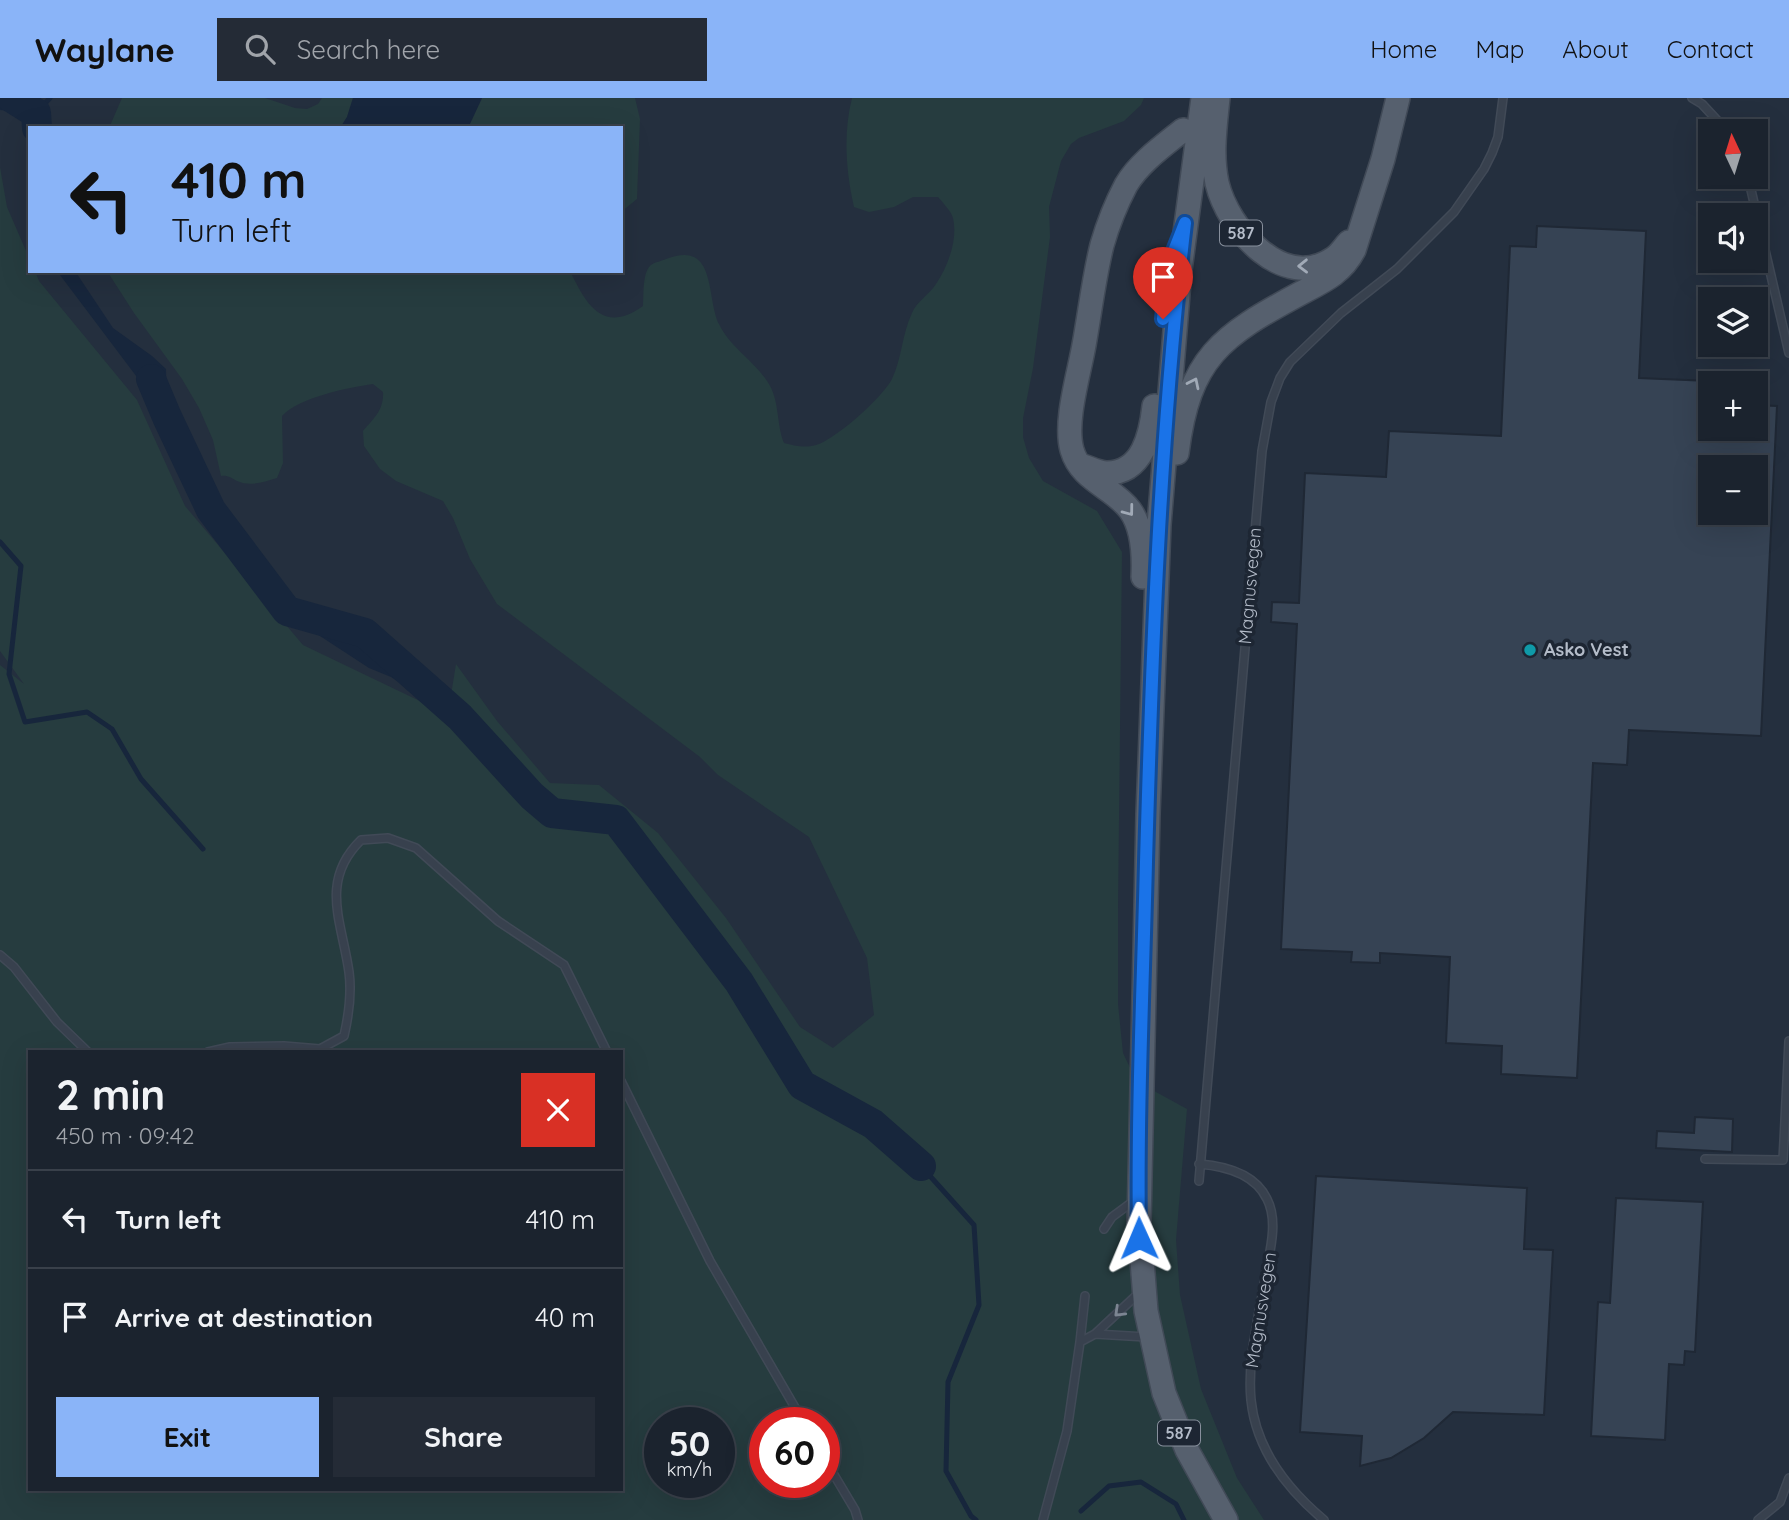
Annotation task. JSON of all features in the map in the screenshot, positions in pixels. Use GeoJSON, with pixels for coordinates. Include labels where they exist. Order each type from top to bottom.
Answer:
{"type":"FeatureCollection","features":[{"type":"Feature","properties":{"kind":"main road","name":"587"},"geometry":{"type":"LineString","coordinates":[[1203,98],[1185,223],[1162,477],[1151,716],[1139,1198],[1143,1289],[1150,1338],[1174,1421],[1200,1478],[1226,1520]]}},
{"type":"Feature","properties":{"kind":"main road","name":"587"},"geometry":{"type":"LineString","coordinates":[[1218,98],[1214,143],[1217,182],[1229,215],[1253,245],[1280,263],[1303,267],[1335,258],[1358,232]]}},
{"type":"Feature","properties":{"kind":"main road","name":"587"},"geometry":{"type":"LineString","coordinates":[[1151,716],[1167,643],[1176,464],[1184,410],[1190,390],[1206,361],[1232,334],[1334,276],[1347,263],[1384,159],[1398,98]]}},
{"type":"Feature","properties":{"kind":"main road"},"geometry":{"type":"LineString","coordinates":[[1080,465],[1071,449],[1071,417],[1102,245],[1110,220],[1128,182],[1183,130]]}},
{"type":"Feature","properties":{"kind":"main road","name":"587"},"geometry":{"type":"LineString","coordinates":[[1080,465],[1110,473],[1134,462],[1144,450],[1152,427],[1168,266],[1185,223]]}},
{"type":"Feature","properties":{"kind":"main road","name":"587"},"geometry":{"type":"LineString","coordinates":[[1080,465],[1087,477],[1118,498],[1130,510],[1137,523],[1142,544],[1139,721],[1148,814]]}},
{"type":"Feature","properties":{"kind":"lane","name":"Magnusvegen"},"geometry":{"type":"LineString","coordinates":[[1199,1181],[1262,451],[1272,402],[1280,378],[1290,362],[1341,313],[1406,261],[1454,212],[1492,153],[1498,137],[1503,98]]}},
{"type":"Feature","properties":{"kind":"lane"},"geometry":{"type":"LineString","coordinates":[[1692,98],[1716,119]]}},
{"type":"Feature","properties":{"kind":"lane"},"geometry":{"type":"LineString","coordinates":[[1751,189],[1789,353]]}},
{"type":"Feature","properties":{"kind":"lane"},"geometry":{"type":"LineString","coordinates":[[217,1050],[230,1047],[284,1046],[320,1049],[344,1036],[351,1008],[349,972],[336,914],[337,879],[347,853],[361,839],[388,838],[416,848],[498,921],[564,965],[606,1050]]}},
{"type":"Feature","properties":{"kind":"lane"},"geometry":{"type":"LineString","coordinates":[[0,954],[14,967],[57,1023],[86,1050]]}},
{"type":"Feature","properties":{"kind":"lane"},"geometry":{"type":"LineString","coordinates":[[1705,1159],[1783,1160],[1789,1041]]}},
{"type":"Feature","properties":{"kind":"lane"},"geometry":{"type":"LineString","coordinates":[[623,1085],[710,1261],[795,1407]]}},
{"type":"Feature","properties":{"kind":"lane","name":"Magnusvegen"},"geometry":{"type":"LineString","coordinates":[[1199,1164],[1216,1165],[1236,1171],[1256,1184],[1267,1198],[1273,1225],[1253,1353],[1251,1402],[1265,1450],[1281,1478],[1324,1520]]}},
{"type":"Feature","properties":{"kind":"lane"},"geometry":{"type":"LineString","coordinates":[[1104,1229],[1120,1209],[1139,1198]]}},
{"type":"Feature","properties":{"kind":"lane"},"geometry":{"type":"LineString","coordinates":[[1080,1342],[1095,1335],[1143,1289]]}},
{"type":"Feature","properties":{"kind":"lane"},"geometry":{"type":"LineString","coordinates":[[1043,1520],[1067,1431],[1085,1296]]}},
{"type":"Feature","properties":{"kind":"lane"},"geometry":{"type":"LineString","coordinates":[[1095,1335],[1150,1338]]}},
{"type":"Feature","properties":{"kind":"lane"},"geometry":{"type":"LineString","coordinates":[[1758,1520],[1780,1502],[1789,1478]]}},
{"type":"Feature","properties":{"kind":"lane"},"geometry":{"type":"LineString","coordinates":[[840,1485],[858,1520]]}},
{"type":"Feature","properties":{"kind":"green space"},"geometry":{"type":"Polygon","coordinates":[[[122,98],[265,98],[307,109],[318,104],[322,98],[353,98],[341,126],[110,126],[122,98]]]}},
{"type":"Feature","properties":{"kind":"green space"},"geometry":{"type":"Polygon","coordinates":[[[482,98],[635,98],[640,119],[637,199],[623,210],[623,126],[469,126],[482,98]]]}},
{"type":"Feature","properties":{"kind":"green space"},"geometry":{"type":"Polygon","coordinates":[[[852,98],[1144,98],[1141,105],[1124,121],[1079,138],[1071,144],[1061,161],[1049,207],[1050,237],[1033,368],[1023,418],[1023,437],[1029,458],[1043,481],[1097,511],[1122,552],[1118,1004],[1123,1053],[1134,1076],[1187,1109],[1176,1240],[1180,1295],[1201,1389],[1237,1478],[1264,1520],[0,1520],[0,665],[24,684],[0,651],[0,167],[7,207],[28,255],[28,273],[36,273],[39,281],[137,400],[185,506],[303,645],[451,716],[459,717],[451,695],[456,664],[497,721],[550,783],[599,785],[658,833],[726,918],[800,1027],[833,1048],[874,1015],[867,958],[809,837],[718,775],[700,757],[497,604],[470,559],[443,501],[396,481],[380,469],[364,446],[363,431],[377,413],[383,398],[383,392],[373,384],[312,399],[290,409],[282,416],[283,463],[277,478],[247,484],[221,476],[213,440],[199,408],[108,273],[571,273],[583,294],[598,312],[617,317],[643,306],[645,278],[651,265],[682,255],[694,257],[702,264],[707,274],[719,324],[771,388],[784,443],[816,445],[846,427],[887,387],[895,371],[912,313],[940,277],[951,252],[954,235],[952,215],[938,197],[913,197],[894,207],[869,212],[854,207],[847,152],[847,125],[852,98]]]}},
{"type":"Feature","properties":{"kind":"water"},"geometry":{"type":"Polygon","coordinates":[[[0,98],[41,98],[36,113],[0,110],[0,98]]]}},
{"type":"Feature","properties":{"kind":"water"},"geometry":{"type":"Polygon","coordinates":[[[353,98],[482,98],[469,126],[341,126],[353,98]]]}},
{"type":"Feature","properties":{"kind":"water"},"geometry":{"type":"Polygon","coordinates":[[[59,273],[76,273],[113,328],[166,369],[167,417],[59,273]]]}},
{"type":"Feature","properties":{"kind":"water"},"geometry":{"type":"Polygon","coordinates":[[[287,611],[315,615],[337,623],[406,658],[434,677],[460,717],[452,715],[391,677],[369,668],[297,621],[287,611]]]}},
{"type":"Feature","properties":{"kind":"building","name":"Asko Vest"},"geometry":{"type":"Polygon","coordinates":[[[1537,226],[1646,231],[1639,378],[1698,380],[1698,441],[1768,441],[1768,406],[1777,406],[1761,736],[1629,730],[1627,765],[1593,763],[1577,1078],[1501,1074],[1502,1046],[1446,1043],[1450,957],[1380,953],[1380,963],[1351,962],[1352,952],[1281,949],[1297,624],[1271,622],[1272,602],[1299,603],[1305,473],[1386,477],[1389,431],[1501,436],[1510,246],[1536,247],[1537,226]]]}},
{"type":"Feature","properties":{"kind":"building"},"geometry":{"type":"Polygon","coordinates":[[[1695,1117],[1733,1119],[1732,1152],[1656,1148],[1657,1131],[1694,1133],[1695,1117]]]}},
{"type":"Feature","properties":{"kind":"building"},"geometry":{"type":"Polygon","coordinates":[[[1316,1176],[1527,1188],[1524,1249],[1553,1250],[1544,1415],[1453,1412],[1424,1438],[1391,1458],[1360,1466],[1362,1436],[1300,1432],[1316,1176]]]}},
{"type":"Feature","properties":{"kind":"building"},"geometry":{"type":"Polygon","coordinates":[[[1616,1198],[1703,1202],[1695,1352],[1685,1351],[1684,1365],[1669,1364],[1665,1440],[1591,1436],[1598,1302],[1610,1303],[1616,1198]]]}},
{"type":"Feature","properties":{"kind":"waterway"},"geometry":{"type":"LineString","coordinates":[[12,98],[36,113],[37,126]]}},
{"type":"Feature","properties":{"kind":"waterway"},"geometry":{"type":"LineString","coordinates":[[36,113],[50,98]]}},
{"type":"Feature","properties":{"kind":"waterway"},"geometry":{"type":"LineString","coordinates":[[151,379],[211,510],[287,611],[365,633],[460,717],[532,796],[552,813],[616,820],[739,982],[802,1085],[873,1124],[921,1166]]}},
{"type":"Feature","properties":{"kind":"waterway"},"geometry":{"type":"LineString","coordinates":[[0,542],[21,566],[9,674],[25,722],[87,712],[112,729],[141,779],[203,849]]}},
{"type":"Feature","properties":{"kind":"waterway"},"geometry":{"type":"LineString","coordinates":[[921,1166],[974,1225],[979,1305],[948,1382],[946,1471],[971,1516],[976,1520]]}},
{"type":"Feature","properties":{"kind":"waterway"},"geometry":{"type":"LineString","coordinates":[[1081,1511],[1109,1486],[1141,1482],[1176,1504],[1184,1520]]}},
{"type":"Feature","properties":{"kind":"place","name":"Asko Vest"},"geometry":{"type":"Point","coordinates":[1530,650]}},
{"type":"Feature","properties":{"kind":"route"},"geometry":{"type":"LineString","coordinates":[[1139,1238],[1147,838],[1159,525],[1171,361],[1185,223],[1168,266],[1163,319]]}}]}
